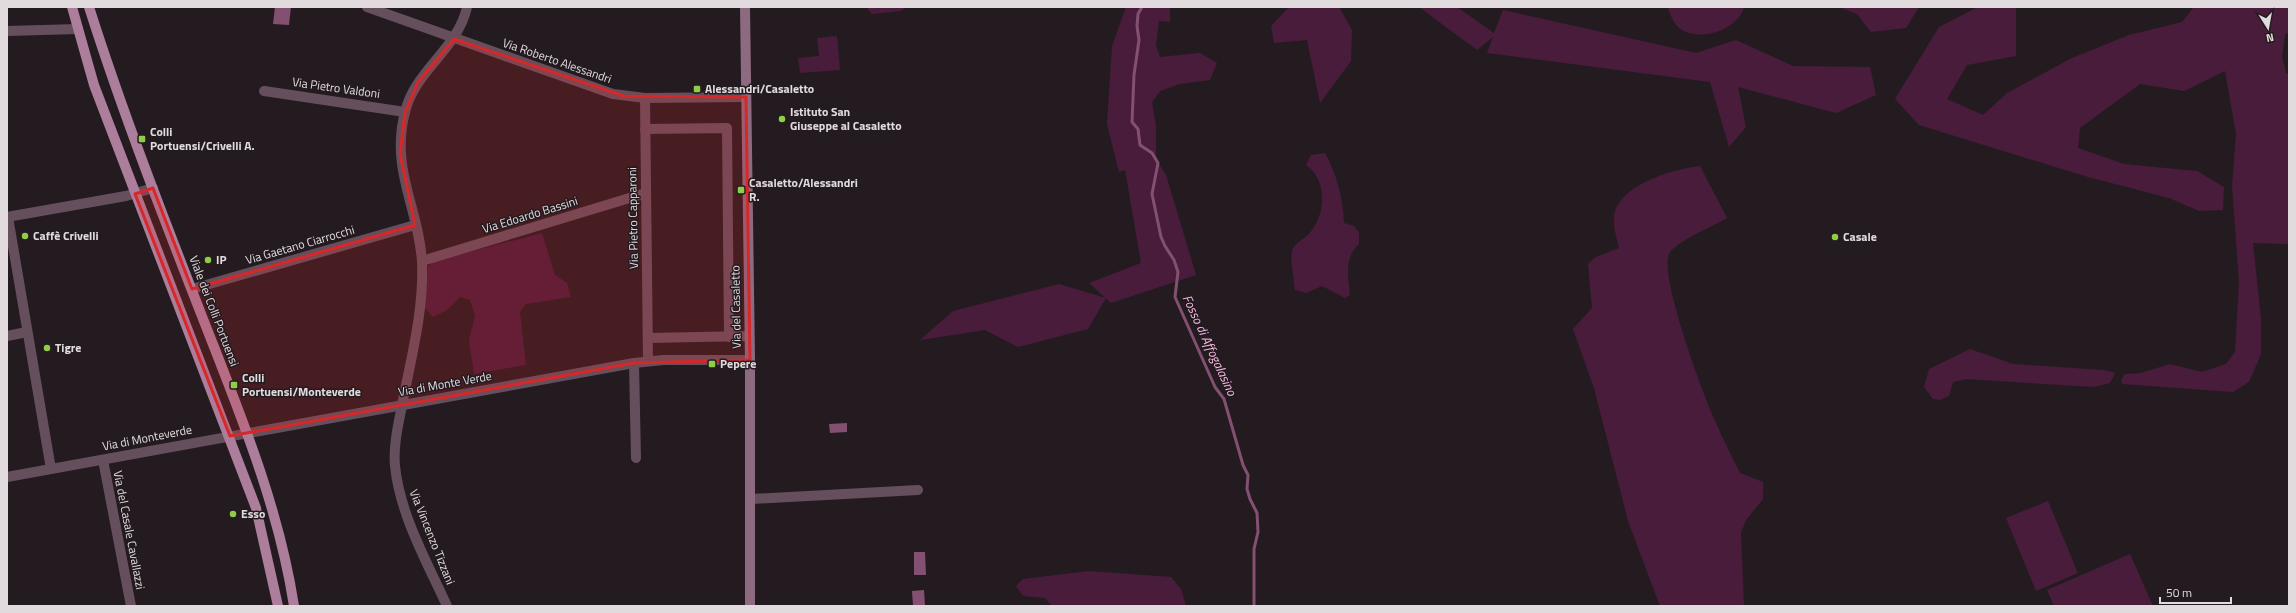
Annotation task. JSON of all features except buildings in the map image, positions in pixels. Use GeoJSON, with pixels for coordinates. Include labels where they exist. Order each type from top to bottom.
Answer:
{"type":"FeatureCollection","features":[{"type":"Feature","properties":{"kind":"main road"},"geometry":{"type":"LineString","coordinates":[[72,7],[94,85],[230,436],[256,508],[278,606]]}},
{"type":"Feature","properties":{"kind":"main road","name":"Viale dei Colli Portuensi"},"geometry":{"type":"LineString","coordinates":[[89,7],[117,92],[247,433],[284,548],[294,606]]}},
{"type":"Feature","properties":{"kind":"street","name":"Via Roberto Alessandri"},"geometry":{"type":"LineString","coordinates":[[367,7],[602,91],[624,96],[645,98],[746,97]]}},
{"type":"Feature","properties":{"kind":"street","name":"Via Vincenzo Tizzani"},"geometry":{"type":"LineString","coordinates":[[447,606],[411,524],[400,492],[395,453],[402,405],[419,319],[422,261],[415,225],[404,183],[400,154],[405,112],[418,82],[454,39],[467,7]]}},
{"type":"Feature","properties":{"kind":"street","name":"Via del Casaletto"},"geometry":{"type":"LineString","coordinates":[[745,7],[750,360],[750,606]]}},
{"type":"Feature","properties":{"kind":"street"},"geometry":{"type":"LineString","coordinates":[[7,31],[78,29]]}},
{"type":"Feature","properties":{"kind":"street","name":"Via Pietro Valdoni"},"geometry":{"type":"LineString","coordinates":[[264,91],[405,112]]}},
{"type":"Feature","properties":{"kind":"street","name":"Via Pietro Capparoni"},"geometry":{"type":"LineString","coordinates":[[645,98],[648,361]]}},
{"type":"Feature","properties":{"kind":"street"},"geometry":{"type":"LineString","coordinates":[[646,129],[726,128],[729,337]]}},
{"type":"Feature","properties":{"kind":"street"},"geometry":{"type":"LineString","coordinates":[[7,477],[51,469],[7,217],[135,194],[153,188]]}},
{"type":"Feature","properties":{"kind":"street","name":"Via Edoardo Bassini"},"geometry":{"type":"LineString","coordinates":[[422,261],[646,193]]}},
{"type":"Feature","properties":{"kind":"street","name":"Via Gaetano Ciarrocchi"},"geometry":{"type":"LineString","coordinates":[[192,289],[415,225]]}},
{"type":"Feature","properties":{"kind":"street"},"geometry":{"type":"LineString","coordinates":[[7,336],[27,332]]}},
{"type":"Feature","properties":{"kind":"street"},"geometry":{"type":"LineString","coordinates":[[648,338],[749,336]]}},
{"type":"Feature","properties":{"kind":"street","name":"Via di Monte Verde"},"geometry":{"type":"LineString","coordinates":[[247,433],[634,363],[648,361],[750,360]]}},
{"type":"Feature","properties":{"kind":"street"},"geometry":{"type":"LineString","coordinates":[[634,363],[636,458]]}},
{"type":"Feature","properties":{"kind":"street","name":"Via di Monteverde"},"geometry":{"type":"LineString","coordinates":[[51,469],[247,433]]}},
{"type":"Feature","properties":{"kind":"street","name":"Via del Casale Cavallazzi"},"geometry":{"type":"LineString","coordinates":[[103,460],[130,606]]}},
{"type":"Feature","properties":{"kind":"street"},"geometry":{"type":"LineString","coordinates":[[751,499],[918,490]]}},
{"type":"Feature","properties":{"kind":"highlighted area"},"geometry":{"type":"Polygon","coordinates":[[[454,39],[624,96],[746,97],[750,360],[634,363],[230,436],[135,194],[153,188],[192,289],[415,225],[400,154],[405,112],[418,82],[454,39]]]}},
{"type":"Feature","properties":{"kind":"shaded area"},"geometry":{"type":"Polygon","coordinates":[[[275,7],[291,7],[289,25],[273,24],[275,7]]]}},
{"type":"Feature","properties":{"kind":"shaded area"},"geometry":{"type":"Polygon","coordinates":[[[866,7],[906,7],[901,11],[872,14],[866,7]]]}},
{"type":"Feature","properties":{"kind":"shaded area"},"geometry":{"type":"Polygon","coordinates":[[[1126,7],[1170,7],[1170,22],[1159,21],[1156,45],[1160,57],[1200,53],[1217,63],[1210,80],[1180,84],[1160,91],[1152,102],[1156,126],[1156,159],[1166,175],[1196,275],[1111,303],[1089,283],[1141,263],[1125,170],[1119,172],[1107,124],[1112,46],[1126,7]]]}},
{"type":"Feature","properties":{"kind":"shaded area"},"geometry":{"type":"Polygon","coordinates":[[[1289,7],[1339,7],[1352,30],[1351,61],[1320,103],[1307,40],[1274,43],[1271,26],[1289,7]]]}},
{"type":"Feature","properties":{"kind":"shaded area"},"geometry":{"type":"Polygon","coordinates":[[[1419,7],[1457,7],[1494,33],[1503,10],[1696,53],[1736,40],[1793,66],[1870,67],[1876,95],[1836,113],[1738,87],[1746,127],[1729,147],[1710,82],[1487,53],[1493,37],[1477,50],[1419,7]]]}},
{"type":"Feature","properties":{"kind":"shaded area"},"geometry":{"type":"Polygon","coordinates":[[[1668,7],[1744,7],[1741,15],[1735,22],[1727,27],[1709,34],[1699,35],[1679,28],[1673,20],[1668,7]]]}},
{"type":"Feature","properties":{"kind":"shaded area"},"geometry":{"type":"Polygon","coordinates":[[[1839,7],[1919,7],[1906,28],[1871,32],[1857,14],[1839,7]]]}},
{"type":"Feature","properties":{"kind":"shaded area"},"geometry":{"type":"Polygon","coordinates":[[[1978,7],[2016,7],[2016,56],[1967,65],[1947,99],[1983,115],[2007,93],[2072,58],[2129,35],[2182,22],[2194,7],[2289,7],[2289,33],[2285,34],[2282,57],[2286,73],[2289,74],[2289,244],[2253,243],[2261,319],[2261,354],[2249,382],[2233,392],[2122,384],[2121,380],[2125,374],[2141,373],[2170,364],[2202,372],[2226,364],[2235,352],[2239,282],[2232,186],[2236,134],[2225,71],[2184,91],[2140,84],[2080,128],[2078,148],[2124,164],[2197,171],[2224,187],[2223,210],[2199,211],[2169,198],[2088,177],[1919,125],[1895,99],[1939,27],[1978,7]]]}},
{"type":"Feature","properties":{"kind":"shaded area"},"geometry":{"type":"Polygon","coordinates":[[[837,36],[840,70],[800,73],[798,58],[819,56],[817,38],[837,36]]]}},
{"type":"Feature","properties":{"kind":"shaded area"},"geometry":{"type":"Polygon","coordinates":[[[1325,153],[1339,187],[1344,223],[1354,226],[1359,233],[1359,244],[1354,249],[1349,261],[1348,274],[1350,295],[1345,298],[1322,286],[1306,293],[1295,290],[1294,285],[1291,259],[1292,251],[1299,241],[1309,234],[1315,226],[1319,217],[1322,198],[1318,179],[1313,171],[1306,165],[1311,155],[1325,153]]]}},
{"type":"Feature","properties":{"kind":"shaded area"},"geometry":{"type":"Polygon","coordinates":[[[1700,166],[1727,218],[1681,242],[1670,252],[1668,263],[1670,283],[1684,335],[1710,410],[1740,473],[1763,482],[1763,499],[1746,520],[1741,533],[1744,606],[1660,606],[1628,521],[1594,388],[1573,329],[1592,308],[1588,264],[1596,257],[1619,248],[1614,222],[1617,206],[1625,196],[1635,188],[1648,181],[1662,175],[1700,166]]]}},
{"type":"Feature","properties":{"kind":"shaded area"},"geometry":{"type":"Polygon","coordinates":[[[542,233],[555,275],[567,283],[571,297],[526,304],[520,312],[526,365],[474,374],[469,340],[475,316],[470,300],[460,297],[447,310],[433,317],[425,308],[428,266],[435,261],[542,233]]]}},
{"type":"Feature","properties":{"kind":"shaded area"},"geometry":{"type":"Polygon","coordinates":[[[1059,284],[1106,298],[1088,329],[1018,347],[985,330],[920,340],[953,311],[1059,284]]]}},
{"type":"Feature","properties":{"kind":"shaded area"},"geometry":{"type":"Polygon","coordinates":[[[1970,349],[2013,364],[2103,370],[2115,373],[2110,383],[2094,387],[1966,379],[1953,382],[1949,396],[1940,400],[1933,399],[1924,387],[1929,369],[1970,349]]]}},
{"type":"Feature","properties":{"kind":"shaded area"},"geometry":{"type":"Polygon","coordinates":[[[847,423],[847,432],[830,433],[829,424],[847,423]]]}},
{"type":"Feature","properties":{"kind":"shaded area"},"geometry":{"type":"Polygon","coordinates":[[[2048,501],[2078,573],[2036,591],[2006,518],[2048,501]]]}},
{"type":"Feature","properties":{"kind":"shaded area"},"geometry":{"type":"Polygon","coordinates":[[[914,552],[925,552],[926,575],[914,575],[914,552]]]}},
{"type":"Feature","properties":{"kind":"shaded area"},"geometry":{"type":"Polygon","coordinates":[[[2130,554],[2153,606],[2054,606],[2047,590],[2130,554]]]}},
{"type":"Feature","properties":{"kind":"shaded area"},"geometry":{"type":"Polygon","coordinates":[[[1089,571],[1171,577],[1181,589],[1186,606],[1052,606],[1045,598],[1023,596],[1016,586],[1023,579],[1089,571]]]}},
{"type":"Feature","properties":{"kind":"shaded area"},"geometry":{"type":"Polygon","coordinates":[[[924,590],[925,606],[913,606],[912,591],[924,590]]]}},
{"type":"Feature","properties":{"kind":"waterway","name":"Fosso di Affogalasino"},"geometry":{"type":"LineString","coordinates":[[1142,7],[1138,14],[1137,26],[1139,40],[1134,75],[1132,122],[1138,129],[1140,145],[1152,153],[1158,163],[1152,194],[1161,237],[1174,260],[1178,272],[1175,297],[1215,387],[1224,399],[1243,465],[1248,475],[1247,489],[1257,513],[1258,532],[1254,549],[1254,606]]}},
{"type":"Feature","properties":{"kind":"place","name":"Alessandri/Casaletto"},"geometry":{"type":"Point","coordinates":[697,89]}},
{"type":"Feature","properties":{"kind":"place","name":"Istituto San Giuseppe al Casaletto"},"geometry":{"type":"Point","coordinates":[782,119]}},
{"type":"Feature","properties":{"kind":"place","name":"Colli Portuensi/Crivelli A."},"geometry":{"type":"Point","coordinates":[142,139]}},
{"type":"Feature","properties":{"kind":"place","name":"Casaletto/Alessandri R."},"geometry":{"type":"Point","coordinates":[741,190]}},
{"type":"Feature","properties":{"kind":"place","name":"Caffè Crivelli"},"geometry":{"type":"Point","coordinates":[25,236]}},
{"type":"Feature","properties":{"kind":"place","name":"Casale"},"geometry":{"type":"Point","coordinates":[1835,237]}},
{"type":"Feature","properties":{"kind":"place","name":"IP"},"geometry":{"type":"Point","coordinates":[208,260]}},
{"type":"Feature","properties":{"kind":"place","name":"Tigre"},"geometry":{"type":"Point","coordinates":[47,348]}},
{"type":"Feature","properties":{"kind":"place","name":"Pepere"},"geometry":{"type":"Point","coordinates":[712,364]}},
{"type":"Feature","properties":{"kind":"place","name":"Colli Portuensi/Monteverde"},"geometry":{"type":"Point","coordinates":[234,385]}},
{"type":"Feature","properties":{"kind":"place","name":"Esso"},"geometry":{"type":"Point","coordinates":[233,514]}}]}
